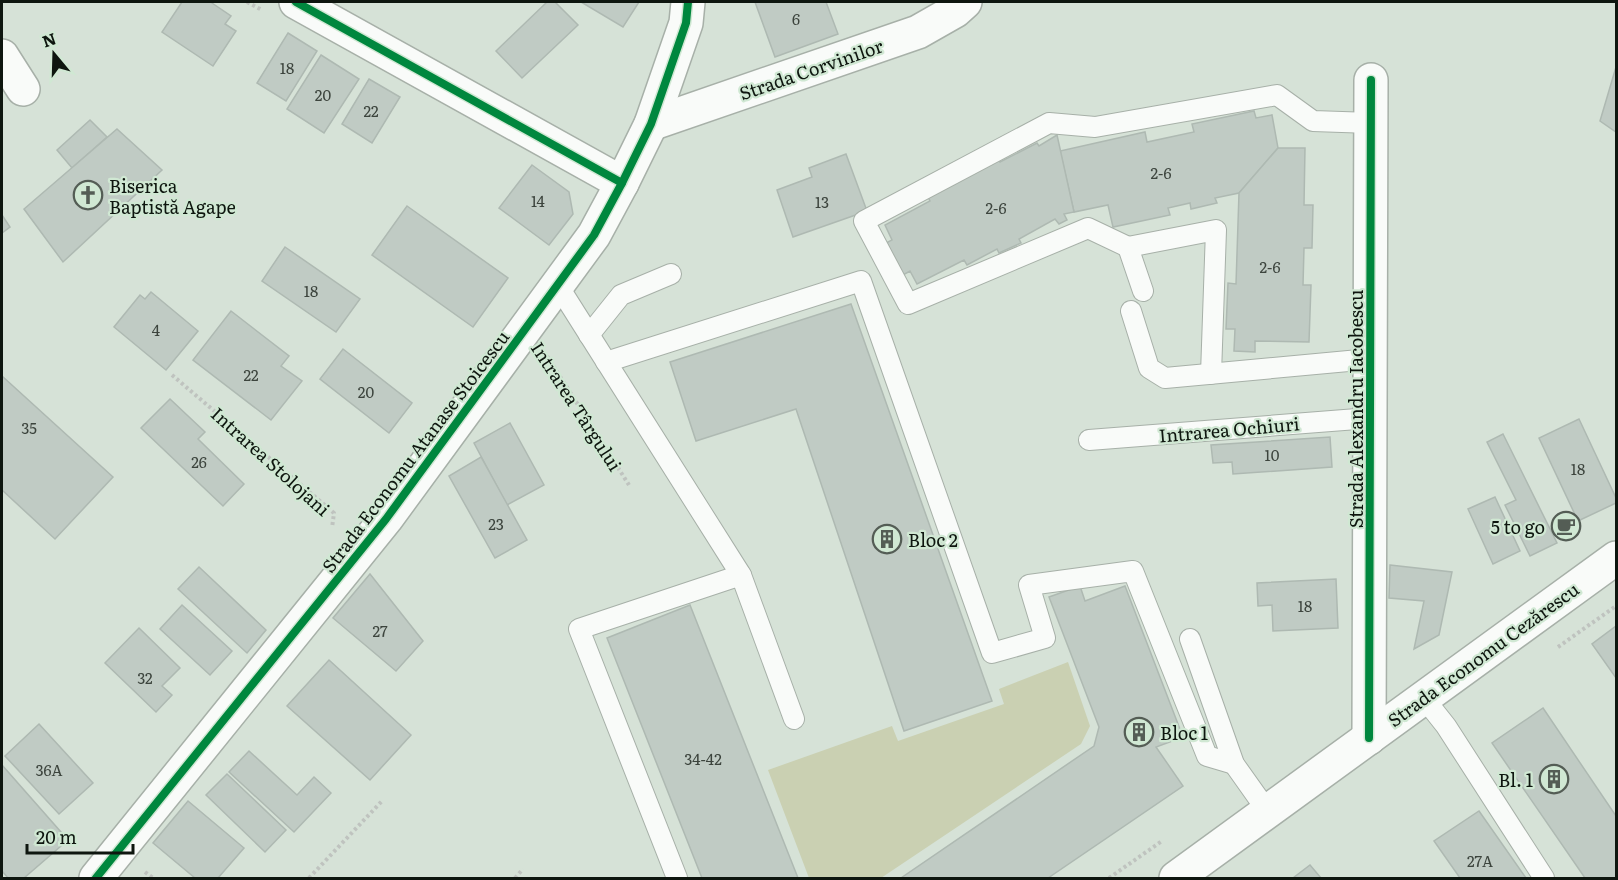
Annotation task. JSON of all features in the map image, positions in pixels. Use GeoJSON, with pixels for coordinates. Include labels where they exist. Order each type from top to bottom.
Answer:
{"type":"FeatureCollection","features":[{"type":"Feature","properties":{"kind":"street","name":"Strada Economu Atanase Stoicescu"},"geometry":{"type":"LineString","coordinates":[[103,876],[386,519],[594,236],[651,124],[686,22],[688,2]]}},
{"type":"Feature","properties":{"kind":"street","name":"Strada Corvinilor"},"geometry":{"type":"LineString","coordinates":[[651,124],[918,32],[955,11],[965,2]]}},
{"type":"Feature","properties":{"kind":"street"},"geometry":{"type":"LineString","coordinates":[[282,7],[622,183]]}},
{"type":"Feature","properties":{"kind":"street"},"geometry":{"type":"LineString","coordinates":[[2,56],[24,89]]}},
{"type":"Feature","properties":{"kind":"street","name":"Strada Alexandru Iacobescu"},"geometry":{"type":"LineString","coordinates":[[1368,738],[1371,80]]}},
{"type":"Feature","properties":{"kind":"street","name":"Strada Economu Cezărescu"},"geometry":{"type":"LineString","coordinates":[[1176,879],[1617,558]]}},
{"type":"Feature","properties":{"kind":"lane"},"geometry":{"type":"LineString","coordinates":[[1211,374],[1216,230],[1128,246],[1088,228],[908,304],[864,220],[1049,123],[1095,127],[1277,94],[1314,121],[1371,123]]}},
{"type":"Feature","properties":{"kind":"lane"},"geometry":{"type":"LineString","coordinates":[[1128,246],[1143,291]]}},
{"type":"Feature","properties":{"kind":"lane"},"geometry":{"type":"LineString","coordinates":[[589,335],[621,295],[671,274]]}},
{"type":"Feature","properties":{"kind":"lane"},"geometry":{"type":"LineString","coordinates":[[606,362],[861,281],[992,653],[1045,638],[1029,585],[1133,571],[1207,756],[1234,764]]}},
{"type":"Feature","properties":{"kind":"lane"},"geometry":{"type":"LineString","coordinates":[[558,284],[741,575],[794,719]]}},
{"type":"Feature","properties":{"kind":"lane"},"geometry":{"type":"LineString","coordinates":[[1131,311],[1149,368],[1165,378],[1370,358]]}},
{"type":"Feature","properties":{"kind":"lane","name":"Intrarea Ochiuri"},"geometry":{"type":"LineString","coordinates":[[1089,440],[1370,418]]}},
{"type":"Feature","properties":{"kind":"lane"},"geometry":{"type":"LineString","coordinates":[[677,879],[579,630],[741,575]]}},
{"type":"Feature","properties":{"kind":"lane"},"geometry":{"type":"LineString","coordinates":[[1190,639],[1234,764],[1268,812]]}},
{"type":"Feature","properties":{"kind":"lane"},"geometry":{"type":"LineString","coordinates":[[1423,697],[1446,726],[1544,879]]}},
{"type":"Feature","properties":{"kind":"path"},"geometry":{"type":"LineString","coordinates":[[247,2],[282,7]]}},
{"type":"Feature","properties":{"kind":"path"},"geometry":{"type":"LineString","coordinates":[[309,879],[382,801]]}},
{"type":"Feature","properties":{"kind":"path"},"geometry":{"type":"LineString","coordinates":[[1110,878],[1166,839]]}},
{"type":"Feature","properties":{"kind":"path"},"geometry":{"type":"LineString","coordinates":[[514,879],[523,869]]}},
{"type":"Feature","properties":{"kind":"green space"},"geometry":{"type":"Polygon","coordinates":[[[1068,662],[1090,726],[1081,744],[881,878],[809,878],[768,770],[892,726],[898,741],[1004,704],[999,689],[1068,662]]]}},
{"type":"Feature","properties":{"kind":"building"},"geometry":{"type":"Polygon","coordinates":[[[182,2],[213,2],[231,16],[225,24],[236,31],[213,66],[162,32],[182,2]]]}},
{"type":"Feature","properties":{"kind":"building"},"geometry":{"type":"Polygon","coordinates":[[[547,2],[555,2],[578,25],[522,78],[496,51],[547,2]]]}},
{"type":"Feature","properties":{"kind":"building"},"geometry":{"type":"Polygon","coordinates":[[[581,2],[639,2],[623,27],[581,2]]]}},
{"type":"Feature","properties":{"kind":"building"},"geometry":{"type":"Polygon","coordinates":[[[755,2],[826,2],[838,34],[775,57],[755,2]]]}},
{"type":"Feature","properties":{"kind":"building"},"geometry":{"type":"Polygon","coordinates":[[[288,33],[317,51],[286,101],[257,83],[288,33]]]}},
{"type":"Feature","properties":{"kind":"building"},"geometry":{"type":"Polygon","coordinates":[[[321,55],[359,79],[324,133],[287,109],[321,55]]]}},
{"type":"Feature","properties":{"kind":"building"},"geometry":{"type":"Polygon","coordinates":[[[1616,67],[1616,132],[1600,121],[1616,67]]]}},
{"type":"Feature","properties":{"kind":"building"},"geometry":{"type":"Polygon","coordinates":[[[369,79],[400,97],[372,143],[342,124],[369,79]]]}},
{"type":"Feature","properties":{"kind":"building"},"geometry":{"type":"Polygon","coordinates":[[[1254,111],[1256,118],[1272,115],[1278,148],[1239,193],[1215,198],[1217,203],[1191,209],[1190,203],[1168,208],[1170,215],[1113,227],[1108,205],[1074,212],[1060,151],[1145,132],[1147,142],[1194,132],[1192,124],[1254,111]]]}},
{"type":"Feature","properties":{"kind":"building"},"geometry":{"type":"Polygon","coordinates":[[[90,120],[107,137],[72,168],[57,150],[90,120]]]}},
{"type":"Feature","properties":{"kind":"building","name":"Biserica Baptistă Agape"},"geometry":{"type":"Polygon","coordinates":[[[117,129],[162,170],[63,262],[24,209],[117,129]]]}},
{"type":"Feature","properties":{"kind":"building"},"geometry":{"type":"Polygon","coordinates":[[[1057,135],[1074,212],[1064,214],[1067,220],[1059,224],[1055,219],[1019,239],[1021,243],[999,253],[997,249],[967,265],[964,260],[917,284],[910,271],[903,275],[886,243],[892,240],[885,225],[930,201],[926,193],[996,157],[1000,162],[1037,143],[1039,146],[1057,135]]]}},
{"type":"Feature","properties":{"kind":"building"},"geometry":{"type":"Polygon","coordinates":[[[1278,148],[1305,148],[1304,205],[1313,205],[1312,248],[1304,248],[1303,285],[1311,285],[1309,342],[1255,341],[1255,352],[1234,351],[1235,329],[1226,329],[1228,283],[1236,284],[1239,193],[1278,148]]]}},
{"type":"Feature","properties":{"kind":"building"},"geometry":{"type":"Polygon","coordinates":[[[846,154],[867,211],[793,237],[777,190],[812,177],[809,168],[846,154]]]}},
{"type":"Feature","properties":{"kind":"building"},"geometry":{"type":"Polygon","coordinates":[[[532,165],[569,192],[573,214],[549,245],[499,208],[532,165]]]}},
{"type":"Feature","properties":{"kind":"building"},"geometry":{"type":"Polygon","coordinates":[[[407,206],[508,278],[473,327],[372,255],[407,206]]]}},
{"type":"Feature","properties":{"kind":"building"},"geometry":{"type":"Polygon","coordinates":[[[2,215],[10,227],[2,233],[2,215]]]}},
{"type":"Feature","properties":{"kind":"building"},"geometry":{"type":"Polygon","coordinates":[[[285,247],[360,299],[336,332],[262,281],[285,247]]]}},
{"type":"Feature","properties":{"kind":"building"},"geometry":{"type":"Polygon","coordinates":[[[151,292],[198,331],[166,370],[114,327],[140,295],[145,299],[151,292]]]}},
{"type":"Feature","properties":{"kind":"building","name":"Bloc 2"},"geometry":{"type":"Polygon","coordinates":[[[851,304],[992,701],[904,731],[796,409],[696,441],[670,362],[851,304]]]}},
{"type":"Feature","properties":{"kind":"building"},"geometry":{"type":"Polygon","coordinates":[[[231,311],[289,356],[281,366],[302,381],[271,420],[193,360],[231,311]]]}},
{"type":"Feature","properties":{"kind":"building"},"geometry":{"type":"Polygon","coordinates":[[[343,349],[412,403],[389,433],[320,379],[343,349]]]}},
{"type":"Feature","properties":{"kind":"building"},"geometry":{"type":"Polygon","coordinates":[[[2,376],[113,477],[55,539],[2,490],[2,376]]]}},
{"type":"Feature","properties":{"kind":"building"},"geometry":{"type":"Polygon","coordinates":[[[170,399],[205,432],[198,439],[244,484],[223,506],[141,428],[170,399]]]}},
{"type":"Feature","properties":{"kind":"building"},"geometry":{"type":"Polygon","coordinates":[[[1579,419],[1616,498],[1616,503],[1578,521],[1539,438],[1579,419]]]}},
{"type":"Feature","properties":{"kind":"building"},"geometry":{"type":"Polygon","coordinates":[[[510,423],[544,485],[507,505],[474,443],[510,423]]]}},
{"type":"Feature","properties":{"kind":"building"},"geometry":{"type":"Polygon","coordinates":[[[1503,434],[1557,543],[1530,556],[1505,505],[1516,500],[1487,442],[1503,434]]]}},
{"type":"Feature","properties":{"kind":"building"},"geometry":{"type":"Polygon","coordinates":[[[1330,437],[1332,467],[1233,474],[1232,462],[1213,463],[1211,445],[1330,437]]]}},
{"type":"Feature","properties":{"kind":"building"},"geometry":{"type":"Polygon","coordinates":[[[481,457],[527,540],[495,558],[449,476],[481,457]]]}},
{"type":"Feature","properties":{"kind":"building"},"geometry":{"type":"Polygon","coordinates":[[[1495,497],[1520,551],[1493,564],[1468,509],[1495,497]]]}},
{"type":"Feature","properties":{"kind":"building"},"geometry":{"type":"Polygon","coordinates":[[[1390,565],[1452,572],[1439,635],[1414,649],[1424,601],[1389,598],[1390,565]]]}},
{"type":"Feature","properties":{"kind":"building"},"geometry":{"type":"Polygon","coordinates":[[[199,567],[266,630],[247,653],[178,589],[199,567]]]}},
{"type":"Feature","properties":{"kind":"building"},"geometry":{"type":"Polygon","coordinates":[[[370,574],[423,641],[396,671],[333,618],[370,574]]]}},
{"type":"Feature","properties":{"kind":"building"},"geometry":{"type":"Polygon","coordinates":[[[1336,579],[1338,628],[1273,631],[1272,605],[1258,606],[1257,583],[1336,579]]]}},
{"type":"Feature","properties":{"kind":"building","name":"Bloc 1"},"geometry":{"type":"Polygon","coordinates":[[[1080,586],[1085,601],[1125,586],[1183,737],[1156,747],[1183,786],[1048,878],[901,878],[1094,746],[1099,727],[1049,597],[1080,586]]]}},
{"type":"Feature","properties":{"kind":"building"},"geometry":{"type":"Polygon","coordinates":[[[182,605],[232,651],[210,675],[160,629],[182,605]]]}},
{"type":"Feature","properties":{"kind":"building"},"geometry":{"type":"Polygon","coordinates":[[[690,605],[798,878],[702,878],[607,638],[690,605]]]}},
{"type":"Feature","properties":{"kind":"building"},"geometry":{"type":"Polygon","coordinates":[[[1616,626],[1616,678],[1592,644],[1616,626]]]}},
{"type":"Feature","properties":{"kind":"building"},"geometry":{"type":"Polygon","coordinates":[[[139,628],[180,668],[162,686],[172,695],[156,712],[105,663],[139,628]]]}},
{"type":"Feature","properties":{"kind":"building"},"geometry":{"type":"Polygon","coordinates":[[[329,660],[411,735],[370,780],[287,706],[329,660]]]}},
{"type":"Feature","properties":{"kind":"building","name":"Bl. 1"},"geometry":{"type":"Polygon","coordinates":[[[1543,708],[1616,816],[1616,878],[1585,878],[1492,743],[1543,708]]]}},
{"type":"Feature","properties":{"kind":"building"},"geometry":{"type":"Polygon","coordinates":[[[39,724],[93,783],[59,814],[5,756],[39,724]]]}},
{"type":"Feature","properties":{"kind":"building"},"geometry":{"type":"Polygon","coordinates":[[[249,751],[297,795],[314,777],[331,793],[294,832],[229,772],[249,751]]]}},
{"type":"Feature","properties":{"kind":"building"},"geometry":{"type":"Polygon","coordinates":[[[2,765],[68,840],[24,878],[8,878],[2,871],[2,765]]]}},
{"type":"Feature","properties":{"kind":"building"},"geometry":{"type":"Polygon","coordinates":[[[227,774],[286,830],[265,852],[206,795],[227,774]]]}},
{"type":"Feature","properties":{"kind":"building"},"geometry":{"type":"Polygon","coordinates":[[[188,801],[244,848],[218,878],[195,878],[153,843],[188,801]]]}},
{"type":"Feature","properties":{"kind":"building"},"geometry":{"type":"Polygon","coordinates":[[[1479,811],[1526,878],[1460,878],[1434,841],[1479,811]]]}},
{"type":"Feature","properties":{"kind":"building"},"geometry":{"type":"Polygon","coordinates":[[[1310,865],[1321,878],[1293,878],[1310,865]]]}},
{"type":"Feature","properties":{"kind":"cycle path"},"geometry":{"type":"LineString","coordinates":[[296,2],[622,183]]}},
{"type":"Feature","properties":{"kind":"cycle path"},"geometry":{"type":"LineString","coordinates":[[96,878],[386,519],[594,235],[651,124],[686,23],[688,2]]}},
{"type":"Feature","properties":{"kind":"cycle path"},"geometry":{"type":"LineString","coordinates":[[1369,738],[1371,80]]}},
{"type":"Feature","properties":{"kind":"place","name":"Biserica Baptistă Agape"},"geometry":{"type":"Point","coordinates":[88,195]}},
{"type":"Feature","properties":{"kind":"place","name":"5 to go"},"geometry":{"type":"Point","coordinates":[1566,526]}},
{"type":"Feature","properties":{"kind":"place","name":"Bloc 2"},"geometry":{"type":"Point","coordinates":[887,539]}},
{"type":"Feature","properties":{"kind":"place","name":"Bloc 1"},"geometry":{"type":"Point","coordinates":[1139,732]}},
{"type":"Feature","properties":{"kind":"place","name":"Bl. 1"},"geometry":{"type":"Point","coordinates":[1554,779]}}]}
